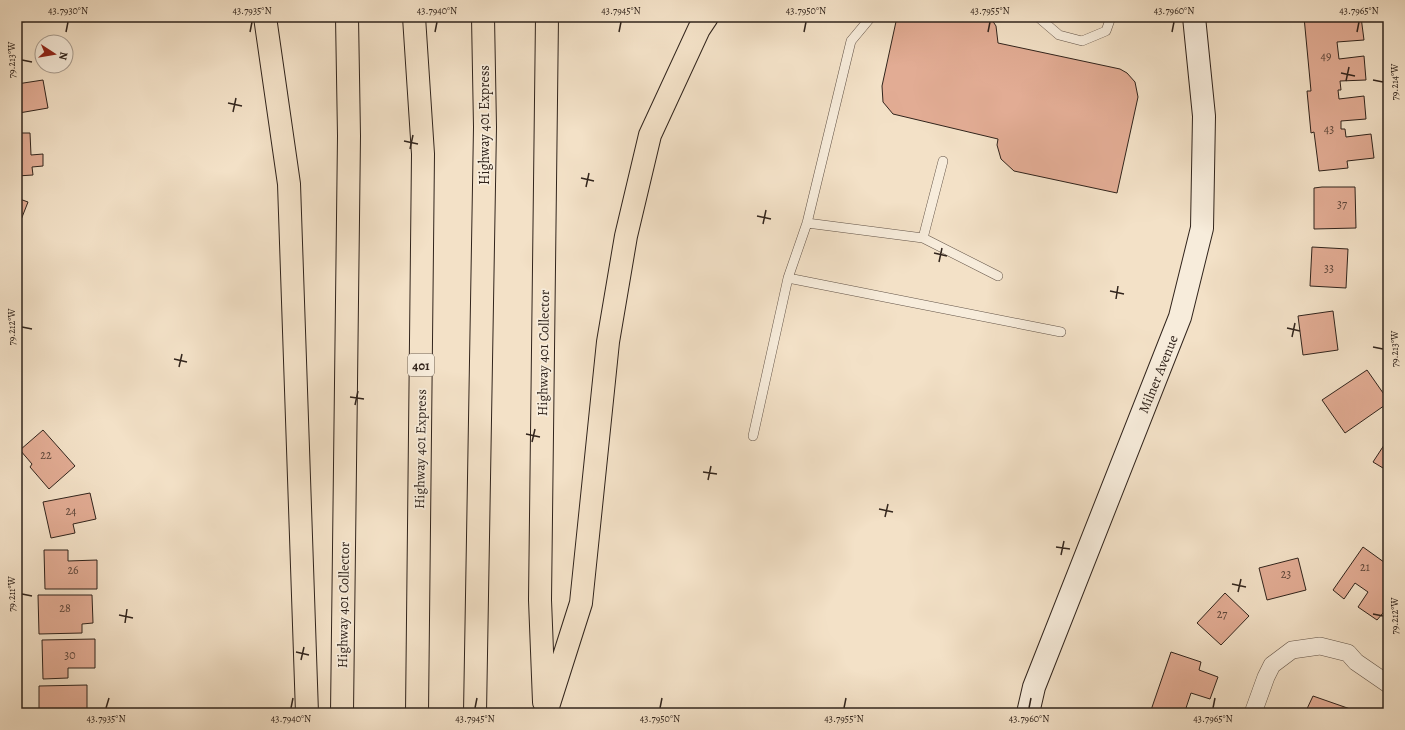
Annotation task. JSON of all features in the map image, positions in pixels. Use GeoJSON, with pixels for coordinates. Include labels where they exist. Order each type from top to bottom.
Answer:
{"type":"FeatureCollection","features":[{"type":"Feature","properties":{"kind":"highway"},"geometry":{"type":"LineString","coordinates":[[265,17],[289,184],[307,713]]}},
{"type":"Feature","properties":{"kind":"highway","name":"Highway 401 Collector"},"geometry":{"type":"LineString","coordinates":[[342,713],[349,136],[347,17]]}},
{"type":"Feature","properties":{"kind":"highway","name":"Highway 401 Express"},"geometry":{"type":"LineString","coordinates":[[414,17],[423,154],[417,713]]}},
{"type":"Feature","properties":{"kind":"highway","name":"Highway 401 Express"},"geometry":{"type":"LineString","coordinates":[[475,713],[485,127],[483,17]]}},
{"type":"Feature","properties":{"kind":"highway","name":"Highway 401 Collector"},"geometry":{"type":"LineString","coordinates":[[545,713],[540,600],[547,17]]}},
{"type":"Feature","properties":{"kind":"highway"},"geometry":{"type":"LineString","coordinates":[[545,713],[581,603],[608,342],[626,236],[650,135],[698,30],[707,17]]}},
{"type":"Feature","properties":{"kind":"main road","name":"Milner Avenue"},"geometry":{"type":"LineString","coordinates":[[1028,713],[1034,687],[1180,317],[1202,228],[1204,116],[1194,17]]}},
{"type":"Feature","properties":{"kind":"street"},"geometry":{"type":"LineString","coordinates":[[1253,713],[1272,665],[1292,650],[1320,646],[1348,653],[1356,662],[1388,684]]}},
{"type":"Feature","properties":{"kind":"lane"},"geometry":{"type":"LineString","coordinates":[[753,436],[788,278],[807,223],[851,41],[871,17]]}},
{"type":"Feature","properties":{"kind":"lane"},"geometry":{"type":"LineString","coordinates":[[1038,17],[1059,35],[1082,41],[1106,31],[1111,17]]}},
{"type":"Feature","properties":{"kind":"lane"},"geometry":{"type":"LineString","coordinates":[[923,238],[943,161]]}},
{"type":"Feature","properties":{"kind":"lane"},"geometry":{"type":"LineString","coordinates":[[807,223],[923,238],[998,276]]}},
{"type":"Feature","properties":{"kind":"lane"},"geometry":{"type":"LineString","coordinates":[[788,278],[1061,332]]}},
{"type":"Feature","properties":{"kind":"building"},"geometry":{"type":"Polygon","coordinates":[[[17,17],[29,17],[29,21],[17,23],[17,17]]]}},
{"type":"Feature","properties":{"kind":"building"},"geometry":{"type":"Polygon","coordinates":[[[897,17],[990,17],[996,26],[998,43],[1120,69],[1127,73],[1135,82],[1138,97],[1117,193],[1014,171],[1001,159],[997,145],[998,139],[893,114],[883,102],[882,86],[897,17]]]}},
{"type":"Feature","properties":{"kind":"building"},"geometry":{"type":"Polygon","coordinates":[[[1304,17],[1335,17],[1335,20],[1361,17],[1364,40],[1337,42],[1339,59],[1364,56],[1366,80],[1340,81],[1341,90],[1338,90],[1339,99],[1364,96],[1366,119],[1341,121],[1341,129],[1345,129],[1346,137],[1371,134],[1374,158],[1347,161],[1348,168],[1319,171],[1314,132],[1311,133],[1307,91],[1311,91],[1304,17]]]}},
{"type":"Feature","properties":{"kind":"building"},"geometry":{"type":"Polygon","coordinates":[[[43,80],[48,108],[19,113],[20,124],[17,124],[17,84],[43,80]]]}},
{"type":"Feature","properties":{"kind":"building"},"geometry":{"type":"Polygon","coordinates":[[[17,133],[30,133],[31,155],[43,154],[43,166],[32,167],[33,175],[17,176],[17,133]]]}},
{"type":"Feature","properties":{"kind":"building"},"geometry":{"type":"Polygon","coordinates":[[[1355,187],[1356,228],[1314,229],[1314,188],[1355,187]]]}},
{"type":"Feature","properties":{"kind":"building"},"geometry":{"type":"Polygon","coordinates":[[[17,198],[28,202],[17,230],[17,198]]]}},
{"type":"Feature","properties":{"kind":"building"},"geometry":{"type":"Polygon","coordinates":[[[1312,247],[1348,249],[1346,288],[1310,286],[1312,247]]]}},
{"type":"Feature","properties":{"kind":"building"},"geometry":{"type":"Polygon","coordinates":[[[1333,311],[1338,350],[1303,355],[1298,316],[1333,311]]]}},
{"type":"Feature","properties":{"kind":"building"},"geometry":{"type":"Polygon","coordinates":[[[1367,370],[1388,400],[1388,403],[1345,433],[1322,400],[1367,370]]]}},
{"type":"Feature","properties":{"kind":"building"},"geometry":{"type":"Polygon","coordinates":[[[43,430],[75,466],[49,489],[30,467],[32,464],[20,450],[43,430]]]}},
{"type":"Feature","properties":{"kind":"building"},"geometry":{"type":"Polygon","coordinates":[[[1388,439],[1388,471],[1373,462],[1388,439]]]}},
{"type":"Feature","properties":{"kind":"building"},"geometry":{"type":"Polygon","coordinates":[[[90,493],[96,519],[73,524],[75,533],[51,538],[43,502],[90,493]]]}},
{"type":"Feature","properties":{"kind":"building"},"geometry":{"type":"Polygon","coordinates":[[[1363,547],[1388,565],[1388,607],[1377,620],[1358,607],[1368,592],[1355,583],[1344,599],[1333,590],[1363,547]]]}},
{"type":"Feature","properties":{"kind":"building"},"geometry":{"type":"Polygon","coordinates":[[[44,550],[68,550],[68,561],[97,560],[97,589],[45,589],[44,550]]]}},
{"type":"Feature","properties":{"kind":"building"},"geometry":{"type":"Polygon","coordinates":[[[1298,558],[1306,590],[1267,600],[1259,568],[1298,558]]]}},
{"type":"Feature","properties":{"kind":"building"},"geometry":{"type":"Polygon","coordinates":[[[1225,593],[1249,616],[1221,645],[1197,623],[1225,593]]]}},
{"type":"Feature","properties":{"kind":"building"},"geometry":{"type":"Polygon","coordinates":[[[38,595],[92,595],[93,623],[82,624],[82,633],[39,634],[38,595]]]}},
{"type":"Feature","properties":{"kind":"building"},"geometry":{"type":"Polygon","coordinates":[[[95,639],[95,668],[68,668],[68,678],[43,679],[42,640],[95,639]]]}},
{"type":"Feature","properties":{"kind":"building"},"geometry":{"type":"Polygon","coordinates":[[[1171,652],[1201,662],[1199,670],[1218,677],[1210,699],[1191,693],[1186,708],[1201,713],[1150,713],[1171,652]]]}},
{"type":"Feature","properties":{"kind":"building"},"geometry":{"type":"Polygon","coordinates":[[[87,685],[87,713],[39,713],[39,686],[87,685]]]}},
{"type":"Feature","properties":{"kind":"building"},"geometry":{"type":"Polygon","coordinates":[[[1313,696],[1356,711],[1356,713],[1305,713],[1313,696]]]}}]}
